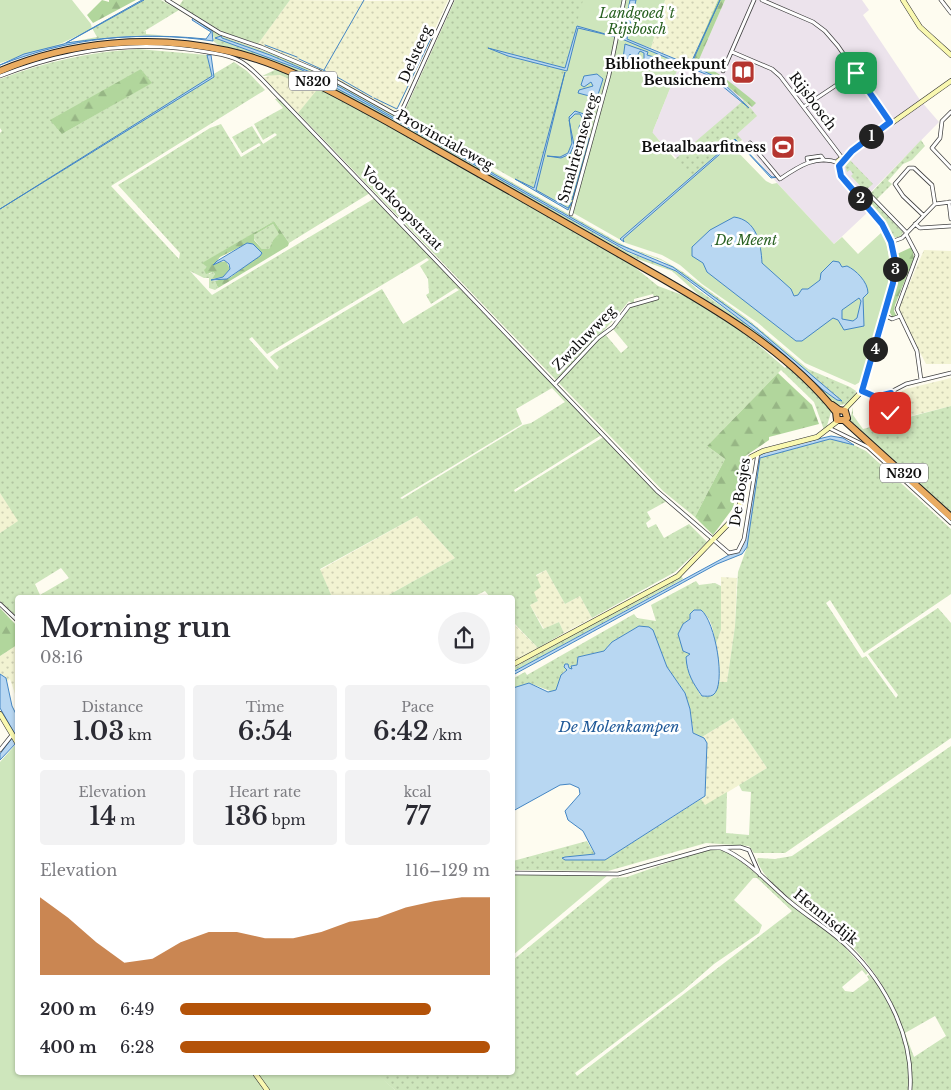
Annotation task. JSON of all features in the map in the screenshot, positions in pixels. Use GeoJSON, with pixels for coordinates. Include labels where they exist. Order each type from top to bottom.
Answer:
{"type":"FeatureCollection","features":[{"type":"Feature","properties":{"kind":"highway","name":"Provincialeweg"},"geometry":{"type":"LineString","coordinates":[[4,71],[63,51],[127,42],[196,45],[246,55],[277,65],[302,76],[427,144],[695,297],[736,323],[765,345],[951,516]]}},
{"type":"Feature","properties":{"kind":"street","name":"Delsteeg"},"geometry":{"type":"LineString","coordinates":[[167,0],[220,33],[261,47],[318,71],[395,114],[401,112],[452,0]]}},
{"type":"Feature","properties":{"kind":"street","name":"Smalriemseweg"},"geometry":{"type":"LineString","coordinates":[[571,214],[609,75],[624,0]]}},
{"type":"Feature","properties":{"kind":"street"},"geometry":{"type":"LineString","coordinates":[[723,70],[754,0]]}},
{"type":"Feature","properties":{"kind":"street"},"geometry":{"type":"LineString","coordinates":[[762,0],[813,22],[825,31],[890,122]]}},
{"type":"Feature","properties":{"kind":"street"},"geometry":{"type":"LineString","coordinates":[[903,0],[920,27],[951,55]]}},
{"type":"Feature","properties":{"kind":"street"},"geometry":{"type":"LineString","coordinates":[[941,0],[951,13]]}},
{"type":"Feature","properties":{"kind":"street","name":"Voorkoopstraat"},"geometry":{"type":"LineString","coordinates":[[4,71],[64,56],[137,46],[196,50],[231,56],[242,62],[282,100],[657,491],[689,517],[714,541]]}},
{"type":"Feature","properties":{"kind":"street","name":"Rijsbosch"},"geometry":{"type":"LineString","coordinates":[[732,52],[772,70],[805,106],[840,160]]}},
{"type":"Feature","properties":{"kind":"street","name":"Provincialeweg"},"geometry":{"type":"LineString","coordinates":[[0,76],[4,71]]}},
{"type":"Feature","properties":{"kind":"street"},"geometry":{"type":"LineString","coordinates":[[805,106],[856,72]]}},
{"type":"Feature","properties":{"kind":"street"},"geometry":{"type":"LineString","coordinates":[[750,143],[780,179],[808,162],[840,160],[890,122],[951,81]]}},
{"type":"Feature","properties":{"kind":"street"},"geometry":{"type":"LineString","coordinates":[[951,112],[942,121],[940,138],[932,148],[951,168]]}},
{"type":"Feature","properties":{"kind":"street"},"geometry":{"type":"LineString","coordinates":[[840,160],[841,176],[878,218],[891,242],[895,261],[894,278],[862,391],[876,397],[891,393],[906,384],[951,373]]}},
{"type":"Feature","properties":{"kind":"street"},"geometry":{"type":"LineString","coordinates":[[923,215],[903,196],[895,184],[909,168],[914,168],[932,185],[935,204]]}},
{"type":"Feature","properties":{"kind":"street"},"geometry":{"type":"LineString","coordinates":[[872,197],[906,234],[918,255],[897,306],[917,351],[921,380]]}},
{"type":"Feature","properties":{"kind":"street"},"geometry":{"type":"LineString","coordinates":[[891,242],[906,234],[935,204],[950,202],[951,219]]}},
{"type":"Feature","properties":{"kind":"street"},"geometry":{"type":"LineString","coordinates":[[915,224],[920,228],[951,226]]}},
{"type":"Feature","properties":{"kind":"street","name":"Zwaluwweg"},"geometry":{"type":"LineString","coordinates":[[555,384],[598,338],[613,328],[629,306],[656,298]]}},
{"type":"Feature","properties":{"kind":"street"},"geometry":{"type":"LineString","coordinates":[[884,314],[892,319],[900,316]]}},
{"type":"Feature","properties":{"kind":"street","name":"De Bosjes"},"geometry":{"type":"LineString","coordinates":[[714,541],[729,552],[738,551],[742,546],[758,453],[817,437],[829,428],[862,391]]}},
{"type":"Feature","properties":{"kind":"street"},"geometry":{"type":"LineString","coordinates":[[872,421],[884,420],[889,416],[891,393]]}},
{"type":"Feature","properties":{"kind":"street"},"geometry":{"type":"LineString","coordinates":[[829,428],[868,447],[951,524]]}},
{"type":"Feature","properties":{"kind":"street"},"geometry":{"type":"LineString","coordinates":[[515,663],[678,576],[728,526],[737,511],[745,464],[750,457],[758,453]]}},
{"type":"Feature","properties":{"kind":"street"},"geometry":{"type":"LineString","coordinates":[[0,604],[15,617]]}},
{"type":"Feature","properties":{"kind":"street"},"geometry":{"type":"LineString","coordinates":[[0,714],[15,740]]}},
{"type":"Feature","properties":{"kind":"street"},"geometry":{"type":"LineString","coordinates":[[0,750],[12,736]]}},
{"type":"Feature","properties":{"kind":"street","name":"Hennisdijk"},"geometry":{"type":"LineString","coordinates":[[721,848],[737,856],[796,907],[830,931],[850,949],[870,973],[889,1002],[909,1052],[912,1070],[910,1090]]}},
{"type":"Feature","properties":{"kind":"street","name":"Hennisdijk"},"geometry":{"type":"LineString","coordinates":[[515,872],[618,874],[696,851],[721,848],[747,848],[753,856],[760,876]]}},
{"type":"Feature","properties":{"kind":"street"},"geometry":{"type":"LineString","coordinates":[[256,1075],[267,1090]]}},
{"type":"Feature","properties":{"kind":"shaded area"},"geometry":{"type":"Polygon","coordinates":[[[725,0],[862,0],[869,10],[863,15],[920,100],[939,122],[861,202],[869,211],[834,244],[777,183],[742,140],[698,180],[652,133],[680,63],[690,65],[698,62],[725,0]]]}},
{"type":"Feature","properties":{"kind":"green space"},"geometry":{"type":"Polygon","coordinates":[[[0,0],[72,0],[91,24],[92,29],[62,43],[0,63],[0,0]]]}},
{"type":"Feature","properties":{"kind":"green space"},"geometry":{"type":"Polygon","coordinates":[[[102,0],[109,2],[109,0],[136,0],[93,23],[87,15],[102,0]]]}},
{"type":"Feature","properties":{"kind":"green space"},"geometry":{"type":"Polygon","coordinates":[[[141,0],[161,0],[175,8],[163,0],[165,0],[190,16],[179,10],[143,32],[146,31],[146,34],[172,36],[127,36],[76,42],[25,55],[0,64],[45,47],[97,37],[92,28],[141,0]]]}},
{"type":"Feature","properties":{"kind":"green space"},"geometry":{"type":"Polygon","coordinates":[[[183,0],[290,0],[258,44],[223,32],[179,6],[183,0]]]}},
{"type":"Feature","properties":{"kind":"green space"},"geometry":{"type":"Polygon","coordinates":[[[290,0],[448,0],[400,105],[395,111],[306,63],[258,44],[290,0]]]}},
{"type":"Feature","properties":{"kind":"green space","name":"Landgoed 't Rijsbosch"},"geometry":{"type":"Polygon","coordinates":[[[455,0],[665,0],[625,40],[680,63],[652,133],[674,160],[744,100],[757,116],[737,134],[742,140],[690,179],[566,67],[533,190],[403,115],[455,0]]]}},
{"type":"Feature","properties":{"kind":"green space","name":"Landgoed 't Rijsbosch"},"geometry":{"type":"Polygon","coordinates":[[[583,0],[665,0],[651,48],[638,44],[680,63],[652,132],[691,178],[730,144],[766,181],[772,184],[777,183],[834,244],[842,237],[858,254],[882,232],[888,249],[888,287],[884,307],[860,382],[855,385],[805,363],[758,323],[702,284],[680,265],[662,255],[626,243],[533,190],[583,0]]]}},
{"type":"Feature","properties":{"kind":"green space"},"geometry":{"type":"Polygon","coordinates":[[[665,0],[718,0],[690,65],[651,48],[665,0]]]}},
{"type":"Feature","properties":{"kind":"green space"},"geometry":{"type":"Polygon","coordinates":[[[718,0],[725,0],[698,62],[749,97],[756,103],[752,107],[718,78],[690,65],[718,0]]]}},
{"type":"Feature","properties":{"kind":"green space"},"geometry":{"type":"Polygon","coordinates":[[[193,18],[224,37],[290,60],[320,74],[627,247],[661,259],[683,272],[745,317],[808,369],[850,387],[856,391],[855,396],[846,404],[835,406],[727,313],[700,296],[672,271],[623,254],[326,85],[276,62],[221,47],[213,41],[214,37],[211,35],[206,39],[211,31],[193,18]],[[323,77],[629,253],[662,264],[678,272],[697,289],[752,328],[801,367],[755,327],[677,270],[663,261],[622,246],[323,77]]]}},
{"type":"Feature","properties":{"kind":"green space"},"geometry":{"type":"Polygon","coordinates":[[[138,49],[207,55],[212,75],[234,62],[247,71],[265,90],[111,186],[179,259],[180,253],[118,185],[210,128],[221,124],[241,157],[261,145],[259,143],[242,153],[232,137],[252,126],[263,144],[277,135],[275,133],[263,140],[254,124],[283,108],[275,99],[279,98],[370,193],[289,243],[274,221],[203,263],[208,267],[209,274],[213,272],[215,274],[212,280],[215,281],[218,288],[215,290],[209,288],[209,278],[204,278],[190,271],[212,295],[375,198],[603,434],[514,490],[515,492],[605,436],[667,501],[647,512],[651,519],[646,523],[648,528],[656,524],[664,538],[689,524],[707,542],[675,572],[592,618],[580,596],[565,604],[546,570],[536,575],[541,587],[534,592],[538,601],[530,605],[543,629],[559,622],[564,633],[538,648],[515,624],[515,595],[488,595],[485,591],[477,595],[389,595],[455,558],[417,516],[320,569],[331,595],[40,595],[15,595],[15,615],[0,601],[0,533],[18,521],[0,493],[0,133],[2,131],[0,128],[0,79],[68,59],[138,49]],[[141,69],[62,134],[151,83],[141,69]],[[427,258],[267,354],[252,337],[249,339],[277,370],[279,367],[270,357],[275,353],[382,289],[403,324],[459,290],[456,288],[431,304],[426,295],[429,293],[428,279],[420,266],[429,260],[427,258]],[[552,388],[516,409],[522,424],[400,498],[402,499],[523,425],[531,423],[565,402],[552,388]],[[61,568],[35,584],[40,595],[69,578],[61,568]]]}},
{"type":"Feature","properties":{"kind":"green space"},"geometry":{"type":"Polygon","coordinates":[[[141,69],[152,83],[62,134],[50,120],[141,69]]]}},
{"type":"Feature","properties":{"kind":"green space"},"geometry":{"type":"Polygon","coordinates":[[[277,69],[312,82],[588,238],[632,265],[658,286],[693,299],[740,329],[785,368],[787,366],[832,409],[826,429],[820,433],[824,430],[814,402],[781,370],[707,446],[725,459],[695,517],[663,491],[558,382],[605,334],[621,353],[628,347],[613,329],[629,308],[655,300],[653,294],[634,299],[634,303],[629,301],[603,332],[556,380],[298,113],[316,91],[280,75],[262,76],[277,69]]]}},
{"type":"Feature","properties":{"kind":"green space"},"geometry":{"type":"Polygon","coordinates":[[[271,75],[280,75],[317,91],[298,113],[263,78],[271,75]]]}},
{"type":"Feature","properties":{"kind":"green space"},"geometry":{"type":"Polygon","coordinates":[[[921,140],[925,146],[912,160],[903,164],[888,181],[892,184],[877,199],[869,195],[921,140]]]}},
{"type":"Feature","properties":{"kind":"green space"},"geometry":{"type":"Polygon","coordinates":[[[848,158],[873,184],[865,191],[851,176],[853,174],[850,170],[847,172],[844,163],[848,158]]]}},
{"type":"Feature","properties":{"kind":"green space"},"geometry":{"type":"Polygon","coordinates":[[[868,195],[903,232],[901,237],[891,238],[879,217],[864,199],[868,195]]]}},
{"type":"Feature","properties":{"kind":"green space"},"geometry":{"type":"Polygon","coordinates":[[[274,221],[289,243],[288,246],[218,288],[215,281],[231,277],[262,253],[248,243],[220,257],[215,263],[226,261],[230,269],[223,277],[212,279],[215,274],[213,272],[206,274],[204,270],[207,267],[202,263],[274,221]],[[273,224],[254,235],[254,240],[262,249],[269,249],[273,240],[279,234],[273,224]]]}},
{"type":"Feature","properties":{"kind":"green space"},"geometry":{"type":"Polygon","coordinates":[[[273,224],[280,235],[273,240],[269,249],[262,249],[254,239],[254,235],[273,224]]]}},
{"type":"Feature","properties":{"kind":"green space"},"geometry":{"type":"Polygon","coordinates":[[[912,247],[914,258],[895,305],[894,311],[897,317],[893,318],[889,311],[897,280],[897,254],[912,247]]]}},
{"type":"Feature","properties":{"kind":"green space"},"geometry":{"type":"Polygon","coordinates":[[[924,250],[951,251],[951,364],[926,364],[898,310],[924,250]]]}},
{"type":"Feature","properties":{"kind":"green space"},"geometry":{"type":"Polygon","coordinates":[[[778,373],[812,405],[819,424],[769,437],[769,440],[744,457],[733,508],[713,535],[695,517],[725,459],[707,446],[778,373]]]}},
{"type":"Feature","properties":{"kind":"green space"},"geometry":{"type":"Polygon","coordinates":[[[951,378],[951,406],[891,421],[897,394],[906,389],[951,378]]]}},
{"type":"Feature","properties":{"kind":"green space"},"geometry":{"type":"Polygon","coordinates":[[[951,406],[951,515],[850,420],[853,407],[853,415],[863,429],[951,406]]]}},
{"type":"Feature","properties":{"kind":"green space"},"geometry":{"type":"Polygon","coordinates":[[[830,439],[854,445],[866,451],[951,529],[951,594],[864,653],[830,600],[826,603],[862,658],[866,656],[896,698],[898,695],[868,654],[938,608],[951,623],[951,738],[785,853],[754,853],[749,846],[706,843],[608,871],[515,870],[515,860],[587,841],[595,855],[565,857],[605,860],[701,799],[705,805],[727,792],[726,833],[749,835],[751,792],[742,791],[739,785],[767,768],[733,718],[702,737],[694,735],[690,709],[685,693],[667,667],[660,648],[639,626],[612,642],[604,651],[578,657],[577,665],[571,666],[572,669],[569,668],[569,665],[564,665],[567,670],[563,672],[558,688],[553,692],[529,683],[515,687],[515,677],[525,672],[527,675],[634,614],[637,618],[656,621],[651,605],[696,581],[699,585],[715,583],[721,586],[721,630],[716,644],[709,619],[702,612],[697,610],[690,614],[690,619],[686,622],[685,652],[690,654],[686,659],[700,695],[714,694],[718,682],[727,682],[735,626],[738,572],[747,547],[759,460],[765,455],[830,439]]]}},
{"type":"Feature","properties":{"kind":"green space"},"geometry":{"type":"Polygon","coordinates":[[[0,493],[19,521],[0,533],[0,493]]]}},
{"type":"Feature","properties":{"kind":"green space"},"geometry":{"type":"Polygon","coordinates":[[[417,516],[455,558],[389,595],[331,595],[320,570],[417,516]]]}},
{"type":"Feature","properties":{"kind":"green space"},"geometry":{"type":"Polygon","coordinates":[[[546,570],[565,604],[580,596],[592,618],[564,633],[559,622],[544,629],[530,605],[538,601],[533,592],[537,589],[536,576],[546,570]]]}},
{"type":"Feature","properties":{"kind":"green space"},"geometry":{"type":"Polygon","coordinates":[[[681,575],[683,579],[515,671],[515,667],[681,575]]]}},
{"type":"Feature","properties":{"kind":"green space"},"geometry":{"type":"Polygon","coordinates":[[[721,577],[737,578],[735,626],[727,682],[718,682],[716,644],[721,630],[721,577]]]}},
{"type":"Feature","properties":{"kind":"green space"},"geometry":{"type":"Polygon","coordinates":[[[0,608],[15,624],[15,646],[0,656],[0,608]]]}},
{"type":"Feature","properties":{"kind":"green space"},"geometry":{"type":"Polygon","coordinates":[[[515,625],[538,648],[515,661],[515,625]]]}},
{"type":"Feature","properties":{"kind":"green space"},"geometry":{"type":"Polygon","coordinates":[[[15,646],[15,694],[10,679],[6,682],[5,677],[0,674],[0,656],[15,646]]]}},
{"type":"Feature","properties":{"kind":"green space"},"geometry":{"type":"Polygon","coordinates":[[[733,718],[767,768],[705,806],[701,799],[706,793],[704,782],[707,751],[702,737],[733,718]]]}},
{"type":"Feature","properties":{"kind":"green space"},"geometry":{"type":"Polygon","coordinates":[[[15,745],[15,1075],[378,1075],[395,1090],[0,1090],[0,762],[15,745]]]}},
{"type":"Feature","properties":{"kind":"green space"},"geometry":{"type":"Polygon","coordinates":[[[951,746],[951,1090],[911,1090],[910,1066],[900,1020],[878,978],[847,941],[778,888],[762,870],[757,860],[758,858],[775,859],[792,856],[951,746]],[[935,1016],[905,1033],[914,1057],[946,1036],[935,1016]]]}},
{"type":"Feature","properties":{"kind":"green space"},"geometry":{"type":"Polygon","coordinates":[[[704,850],[723,850],[738,859],[843,945],[868,973],[866,975],[862,970],[842,987],[845,991],[853,992],[869,980],[867,976],[869,975],[875,981],[886,999],[907,1051],[909,1065],[908,1090],[395,1090],[377,1075],[515,1075],[515,958],[613,878],[627,877],[704,850]],[[753,878],[734,900],[762,925],[759,933],[714,964],[683,991],[575,1073],[577,1076],[792,911],[757,878],[753,878]]]}},
{"type":"Feature","properties":{"kind":"green space"},"geometry":{"type":"Polygon","coordinates":[[[515,873],[608,875],[515,953],[515,873]]]}},
{"type":"Feature","properties":{"kind":"water"},"geometry":{"type":"Polygon","coordinates":[[[144,0],[66,43],[102,39],[129,37],[52,48],[0,65],[24,54],[64,44],[144,0]]]}},
{"type":"Feature","properties":{"kind":"water"},"geometry":{"type":"Polygon","coordinates":[[[630,0],[636,0],[627,39],[690,65],[720,0],[691,65],[718,78],[749,108],[710,76],[622,39],[630,0]]]}},
{"type":"Feature","properties":{"kind":"water"},"geometry":{"type":"Polygon","coordinates":[[[193,18],[212,31],[213,41],[185,38],[159,36],[206,39],[211,32],[192,20],[193,18]]]}},
{"type":"Feature","properties":{"kind":"water"},"geometry":{"type":"Polygon","coordinates":[[[577,26],[616,37],[578,28],[567,71],[508,56],[488,48],[565,68],[577,26]]]}},
{"type":"Feature","properties":{"kind":"water"},"geometry":{"type":"Polygon","coordinates":[[[221,36],[322,77],[618,244],[673,267],[754,326],[842,401],[837,400],[823,390],[770,342],[676,271],[627,251],[372,107],[302,70],[215,38],[221,36]]]}},
{"type":"Feature","properties":{"kind":"water"},"geometry":{"type":"Polygon","coordinates":[[[625,44],[648,52],[647,55],[654,57],[655,63],[644,65],[644,53],[640,51],[638,54],[640,61],[634,61],[630,54],[627,60],[630,64],[629,67],[622,66],[625,44]]]}},
{"type":"Feature","properties":{"kind":"water"},"geometry":{"type":"Polygon","coordinates":[[[207,55],[211,55],[214,77],[0,209],[212,76],[207,55]]]}},
{"type":"Feature","properties":{"kind":"water"},"geometry":{"type":"Polygon","coordinates":[[[565,72],[536,190],[568,208],[572,202],[568,210],[515,179],[534,188],[565,72]]]}},
{"type":"Feature","properties":{"kind":"water"},"geometry":{"type":"Polygon","coordinates":[[[597,74],[603,79],[597,98],[578,93],[579,90],[593,86],[591,82],[584,87],[581,85],[584,76],[597,74]]]}},
{"type":"Feature","properties":{"kind":"water"},"geometry":{"type":"Polygon","coordinates":[[[575,111],[584,114],[585,120],[581,128],[584,136],[591,139],[572,200],[589,140],[579,134],[579,127],[583,119],[580,114],[575,114],[569,120],[569,117],[575,111]]]}},
{"type":"Feature","properties":{"kind":"water"},"geometry":{"type":"Polygon","coordinates":[[[570,124],[574,145],[570,154],[561,158],[547,156],[560,157],[568,153],[572,143],[570,124]]]}},
{"type":"Feature","properties":{"kind":"water"},"geometry":{"type":"Polygon","coordinates":[[[735,139],[623,239],[624,242],[620,239],[735,139]]]}},
{"type":"Feature","properties":{"kind":"water"},"geometry":{"type":"Polygon","coordinates":[[[736,140],[772,177],[777,177],[771,178],[736,140]]]}},
{"type":"Feature","properties":{"kind":"water","name":"De Meent"},"geometry":{"type":"Polygon","coordinates":[[[734,217],[748,223],[753,228],[759,241],[762,263],[791,289],[794,296],[798,295],[802,289],[808,289],[820,280],[821,273],[833,261],[839,262],[842,267],[847,266],[858,273],[866,285],[868,293],[863,298],[864,326],[844,330],[838,320],[833,318],[802,341],[796,341],[707,272],[703,263],[692,256],[692,247],[710,230],[734,217]],[[859,298],[842,310],[842,319],[853,321],[857,318],[861,301],[859,298]]]}},
{"type":"Feature","properties":{"kind":"water"},"geometry":{"type":"Polygon","coordinates":[[[247,243],[253,244],[262,253],[260,256],[227,279],[211,280],[223,277],[230,269],[229,264],[224,260],[213,265],[247,243]]]}},
{"type":"Feature","properties":{"kind":"water"},"geometry":{"type":"Polygon","coordinates":[[[831,436],[843,438],[854,445],[830,439],[760,458],[747,547],[742,554],[717,564],[515,674],[515,671],[740,549],[744,542],[758,456],[771,450],[831,436]]]}},
{"type":"Feature","properties":{"kind":"water"},"geometry":{"type":"Polygon","coordinates":[[[694,610],[701,610],[706,616],[711,626],[718,653],[719,679],[717,689],[710,696],[702,696],[693,682],[686,657],[690,654],[683,651],[678,634],[683,624],[690,619],[690,614],[694,610]]]}},
{"type":"Feature","properties":{"kind":"water","name":"De Molenkampen"},"geometry":{"type":"Polygon","coordinates":[[[639,626],[649,627],[653,630],[667,667],[685,693],[690,709],[693,733],[704,738],[707,743],[705,796],[605,860],[565,860],[562,858],[595,854],[583,831],[568,820],[565,811],[580,794],[579,788],[570,784],[560,785],[515,810],[515,687],[529,683],[548,692],[556,690],[561,675],[567,670],[564,667],[565,664],[568,664],[569,668],[572,669],[571,666],[577,665],[578,657],[604,651],[612,642],[639,626]]]}},
{"type":"Feature","properties":{"kind":"water"},"geometry":{"type":"Polygon","coordinates":[[[0,674],[6,678],[15,712],[15,734],[0,708],[0,674]]]}},
{"type":"Feature","properties":{"kind":"water"},"geometry":{"type":"Polygon","coordinates":[[[15,734],[15,744],[0,760],[0,754],[15,734]]]}},
{"type":"Feature","properties":{"kind":"waterway"},"geometry":{"type":"LineString","coordinates":[[324,70],[364,0]]}},
{"type":"Feature","properties":{"kind":"waterway"},"geometry":{"type":"LineString","coordinates":[[374,98],[397,109],[435,30]]}},
{"type":"Feature","properties":{"kind":"waterway"},"geometry":{"type":"LineString","coordinates":[[265,45],[297,57]]}},
{"type":"Feature","properties":{"kind":"waterway"},"geometry":{"type":"LineString","coordinates":[[299,59],[334,75]]}},
{"type":"Feature","properties":{"kind":"waterway"},"geometry":{"type":"LineString","coordinates":[[337,77],[372,97]]}},
{"type":"Feature","properties":{"kind":"ferry route"},"geometry":{"type":"LineString","coordinates":[[711,246],[720,242]]}},
{"type":"Feature","properties":{"kind":"place","name":"Bibliotheekpunt Beusichem"},"geometry":{"type":"Point","coordinates":[743,72]}},
{"type":"Feature","properties":{"kind":"place","name":"Betaalbaarfitness"},"geometry":{"type":"Point","coordinates":[783,147]}},
{"type":"Feature","properties":{"kind":"route"},"geometry":{"type":"LineString","coordinates":[[856,73],[890,122],[852,151],[843,159],[839,166],[841,176],[882,224],[894,252],[893,283],[862,391],[876,397],[886,396],[891,393],[890,413]]}}]}
